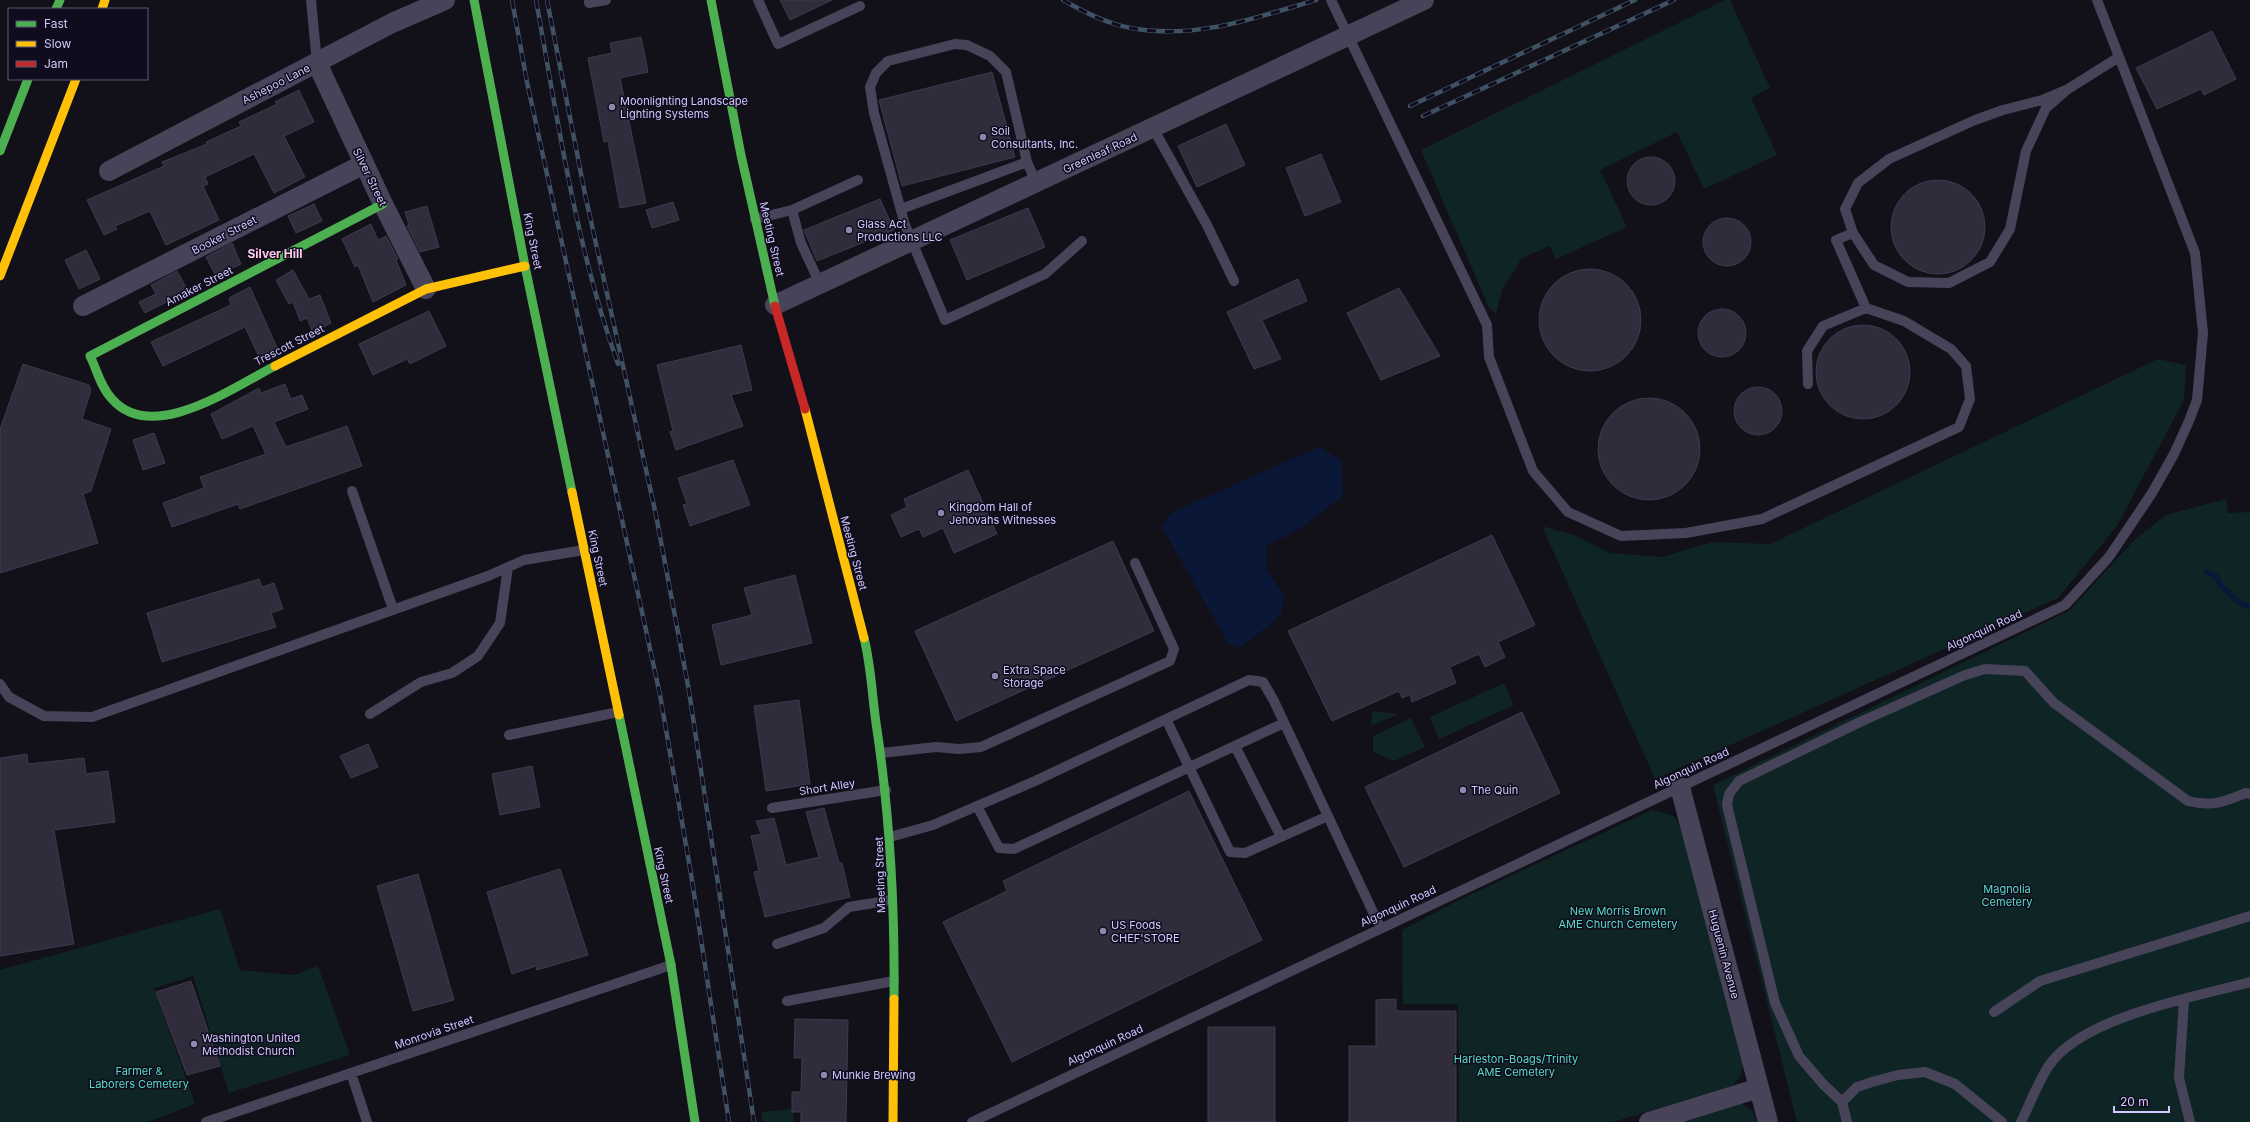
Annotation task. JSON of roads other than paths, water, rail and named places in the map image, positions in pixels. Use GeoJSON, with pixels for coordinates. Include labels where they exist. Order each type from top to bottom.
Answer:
{"type":"FeatureCollection","features":[{"type":"Feature","properties":{"kind":"main road","name":"King Street"},"geometry":{"type":"LineString","coordinates":[[474,0],[525,266],[670,965],[695,1122]]}},
{"type":"Feature","properties":{"kind":"main road","name":"Meeting Street"},"geometry":{"type":"LineString","coordinates":[[711,0],[775,305],[801,395],[865,643],[886,790],[890,837],[894,981],[893,1122]]}},
{"type":"Feature","properties":{"kind":"main road"},"geometry":{"type":"LineString","coordinates":[[0,151],[28,80]]}},
{"type":"Feature","properties":{"kind":"main road"},"geometry":{"type":"LineString","coordinates":[[0,276],[32,197],[76,80]]}},
{"type":"Feature","properties":{"kind":"main road","name":"Amaker Street"},"geometry":{"type":"LineString","coordinates":[[90,356],[383,204]]}},
{"type":"Feature","properties":{"kind":"main road","name":"Trescott Street"},"geometry":{"type":"LineString","coordinates":[[90,356],[111,399],[121,408],[143,416],[156,418],[169,416],[184,412],[426,289],[525,266]]}},
{"type":"Feature","properties":{"kind":"street","name":"Ashepoo Lane"},"geometry":{"type":"LineString","coordinates":[[109,171],[398,20],[445,0]]}},
{"type":"Feature","properties":{"kind":"street","name":"Greenleaf Road"},"geometry":{"type":"LineString","coordinates":[[775,305],[1424,0]]}},
{"type":"Feature","properties":{"kind":"street","name":"Silver Street"},"geometry":{"type":"LineString","coordinates":[[317,63],[383,204],[426,289]]}},
{"type":"Feature","properties":{"kind":"street","name":"Booker Street"},"geometry":{"type":"LineString","coordinates":[[83,306],[364,164]]}},
{"type":"Feature","properties":{"kind":"street","name":"Huguenin Avenue"},"geometry":{"type":"LineString","coordinates":[[1680,787],[1768,1122]]}},
{"type":"Feature","properties":{"kind":"street"},"geometry":{"type":"LineString","coordinates":[[1649,1122],[1759,1088]]}},
{"type":"Feature","properties":{"kind":"lane"},"geometry":{"type":"LineString","coordinates":[[310,0],[317,63]]}},
{"type":"Feature","properties":{"kind":"lane"},"geometry":{"type":"LineString","coordinates":[[589,0],[589,3],[606,0]]}},
{"type":"Feature","properties":{"kind":"lane"},"geometry":{"type":"LineString","coordinates":[[758,0],[778,44],[860,6]]}},
{"type":"Feature","properties":{"kind":"lane"},"geometry":{"type":"LineString","coordinates":[[1331,0],[1487,325],[1489,358],[1534,470],[1568,512],[1621,536],[1686,533],[1762,518],[1960,427],[1970,399],[1966,366],[1951,349],[1904,321],[1866,308],[1823,326],[1807,351],[1808,384]]}},
{"type":"Feature","properties":{"kind":"lane","name":"Algonquin Road"},"geometry":{"type":"LineString","coordinates":[[972,1122],[1380,927],[2065,605],[2109,557],[2152,493],[2189,421],[2197,400],[2204,333],[2195,253],[2097,0]]}},
{"type":"Feature","properties":{"kind":"lane"},"geometry":{"type":"LineString","coordinates":[[1036,182],[1027,162],[1006,72],[990,56],[967,45],[955,44],[888,61],[876,73],[870,87],[874,112],[901,210],[912,241],[945,320],[1045,274],[1082,241]]}},
{"type":"Feature","properties":{"kind":"lane"},"geometry":{"type":"LineString","coordinates":[[2068,89],[2042,100],[2003,110],[1975,120],[1889,159],[1858,183],[1845,210],[1853,233],[1874,265],[1908,282],[1949,283],[1990,262],[2010,229],[2026,151],[2046,108],[2068,89],[2118,57]]}},
{"type":"Feature","properties":{"kind":"lane"},"geometry":{"type":"LineString","coordinates":[[1153,128],[1207,225],[1234,281]]}},
{"type":"Feature","properties":{"kind":"lane"},"geometry":{"type":"LineString","coordinates":[[901,210],[1027,162]]}},
{"type":"Feature","properties":{"kind":"lane"},"geometry":{"type":"LineString","coordinates":[[756,219],[792,210],[858,180]]}},
{"type":"Feature","properties":{"kind":"lane"},"geometry":{"type":"LineString","coordinates":[[792,210],[801,243],[820,284]]}},
{"type":"Feature","properties":{"kind":"lane"},"geometry":{"type":"LineString","coordinates":[[1853,233],[1836,240],[1866,308]]}},
{"type":"Feature","properties":{"kind":"lane"},"geometry":{"type":"LineString","coordinates":[[352,491],[393,609]]}},
{"type":"Feature","properties":{"kind":"lane"},"geometry":{"type":"LineString","coordinates":[[0,684],[9,697],[44,716],[92,717],[393,609],[524,560],[584,550]]}},
{"type":"Feature","properties":{"kind":"lane"},"geometry":{"type":"LineString","coordinates":[[881,753],[936,747],[959,750],[981,747],[1170,661],[1174,649],[1135,563]]}},
{"type":"Feature","properties":{"kind":"lane"},"geometry":{"type":"LineString","coordinates":[[370,714],[421,682],[452,673],[478,656],[500,623],[508,567]]}},
{"type":"Feature","properties":{"kind":"lane"},"geometry":{"type":"LineString","coordinates":[[1847,1122],[1842,1102],[1823,1084],[1799,1056],[1775,1003],[1727,805],[1729,794],[1739,781],[1860,722],[1965,675],[1985,669],[2005,669],[2025,671],[2054,703],[2188,801],[2205,805],[2218,804],[2246,793],[2250,794]]}},
{"type":"Feature","properties":{"kind":"lane"},"geometry":{"type":"LineString","coordinates":[[890,837],[933,825],[1035,781],[1249,680],[1263,682],[1284,723],[1380,927]]}},
{"type":"Feature","properties":{"kind":"lane"},"geometry":{"type":"LineString","coordinates":[[509,735],[618,712]]}},
{"type":"Feature","properties":{"kind":"lane"},"geometry":{"type":"LineString","coordinates":[[1166,719],[1230,852],[1245,853],[1328,816]]}},
{"type":"Feature","properties":{"kind":"lane"},"geometry":{"type":"LineString","coordinates":[[977,806],[999,848],[1014,850],[1284,723]]}},
{"type":"Feature","properties":{"kind":"lane"},"geometry":{"type":"LineString","coordinates":[[1235,746],[1281,837]]}},
{"type":"Feature","properties":{"kind":"lane","name":"Short Alley"},"geometry":{"type":"LineString","coordinates":[[772,808],[886,790]]}},
{"type":"Feature","properties":{"kind":"lane"},"geometry":{"type":"LineString","coordinates":[[777,944],[824,928],[849,907],[892,900]]}},
{"type":"Feature","properties":{"kind":"lane"},"geometry":{"type":"LineString","coordinates":[[1994,1012],[2040,981],[2250,916]]}},
{"type":"Feature","properties":{"kind":"lane","name":"Monrovia Street"},"geometry":{"type":"LineString","coordinates":[[206,1122],[670,965]]}},
{"type":"Feature","properties":{"kind":"lane"},"geometry":{"type":"LineString","coordinates":[[786,1001],[894,981]]}},
{"type":"Feature","properties":{"kind":"lane"},"geometry":{"type":"LineString","coordinates":[[2021,1122],[2048,1066],[2067,1047],[2103,1026],[2138,1013],[2250,982]]}},
{"type":"Feature","properties":{"kind":"lane"},"geometry":{"type":"LineString","coordinates":[[2184,1000],[2179,1078],[2190,1122]]}},
{"type":"Feature","properties":{"kind":"lane"},"geometry":{"type":"LineString","coordinates":[[1842,1102],[1857,1087],[1898,1075],[1925,1072],[1955,1084],[2002,1122]]}},
{"type":"Feature","properties":{"kind":"lane"},"geometry":{"type":"LineString","coordinates":[[351,1073],[367,1122]]}},
{"type":"Feature","properties":{"kind":"water"},"geometry":{"type":"Polygon","coordinates":[[[1319,447],[1341,460],[1343,496],[1300,529],[1266,546],[1267,570],[1285,597],[1281,613],[1272,623],[1240,647],[1228,643],[1162,527],[1171,513],[1319,447]]]}},
{"type":"Feature","properties":{"kind":"waterway"},"geometry":{"type":"LineString","coordinates":[[2207,572],[2216,576],[2221,586],[2237,601],[2250,606]]}},
{"type":"Feature","properties":{"kind":"railway"},"geometry":{"type":"LineString","coordinates":[[512,0],[527,82],[660,695],[691,874],[729,1122]]}},
{"type":"Feature","properties":{"kind":"railway"},"geometry":{"type":"LineString","coordinates":[[536,0],[579,230],[603,320],[618,364]]}},
{"type":"Feature","properties":{"kind":"railway"},"geometry":{"type":"LineString","coordinates":[[547,0],[585,194],[656,515],[689,691],[754,1122]]}},
{"type":"Feature","properties":{"kind":"railway"},"geometry":{"type":"LineString","coordinates":[[1063,0],[1113,24],[1155,31],[1202,29],[1225,25],[1270,14],[1316,0]]}},
{"type":"Feature","properties":{"kind":"railway"},"geometry":{"type":"LineString","coordinates":[[1410,106],[1635,0]]}},
{"type":"Feature","properties":{"kind":"railway"},"geometry":{"type":"LineString","coordinates":[[1423,116],[1674,0]]}},
{"type":"Feature","properties":{"kind":"place","name":"Moonlighting Landscape Lighting Systems"},"geometry":{"type":"Point","coordinates":[612,107]}},
{"type":"Feature","properties":{"kind":"place","name":"Soil Consultants, Inc."},"geometry":{"type":"Point","coordinates":[983,137]}},
{"type":"Feature","properties":{"kind":"place","name":"Glass Act Productions LLC"},"geometry":{"type":"Point","coordinates":[849,230]}},
{"type":"Feature","properties":{"kind":"place","name":"Kingdom Hall of Jehovahs Witnesses"},"geometry":{"type":"Point","coordinates":[941,513]}},
{"type":"Feature","properties":{"kind":"place","name":"Extra Space Storage"},"geometry":{"type":"Point","coordinates":[995,676]}},
{"type":"Feature","properties":{"kind":"place","name":"The Quin"},"geometry":{"type":"Point","coordinates":[1463,790]}},
{"type":"Feature","properties":{"kind":"place","name":"US Foods CHEF'STORE"},"geometry":{"type":"Point","coordinates":[1103,931]}},
{"type":"Feature","properties":{"kind":"place","name":"Washington United Methodist Church"},"geometry":{"type":"Point","coordinates":[194,1044]}},
{"type":"Feature","properties":{"kind":"place","name":"Munkle Brewing"},"geometry":{"type":"Point","coordinates":[824,1075]}},
{"type":"Feature","properties":{"kind":"district","name":"Silver Hill"},"geometry":{"type":"Point","coordinates":[275,253]}},
{"type":"Feature","properties":{"kind":"park label","name":"Magnolia Cemetery"},"geometry":{"type":"Point","coordinates":[2007,895]}},
{"type":"Feature","properties":{"kind":"park label","name":"New Morris Brown AME Church Cemetery"},"geometry":{"type":"Point","coordinates":[1618,917]}},
{"type":"Feature","properties":{"kind":"park label","name":"Harleston-Boags/Trinity AME Cemetery"},"geometry":{"type":"Point","coordinates":[1516,1065]}},
{"type":"Feature","properties":{"kind":"park label","name":"Farmer & Laborers Cemetery"},"geometry":{"type":"Point","coordinates":[139,1077]}}]}
